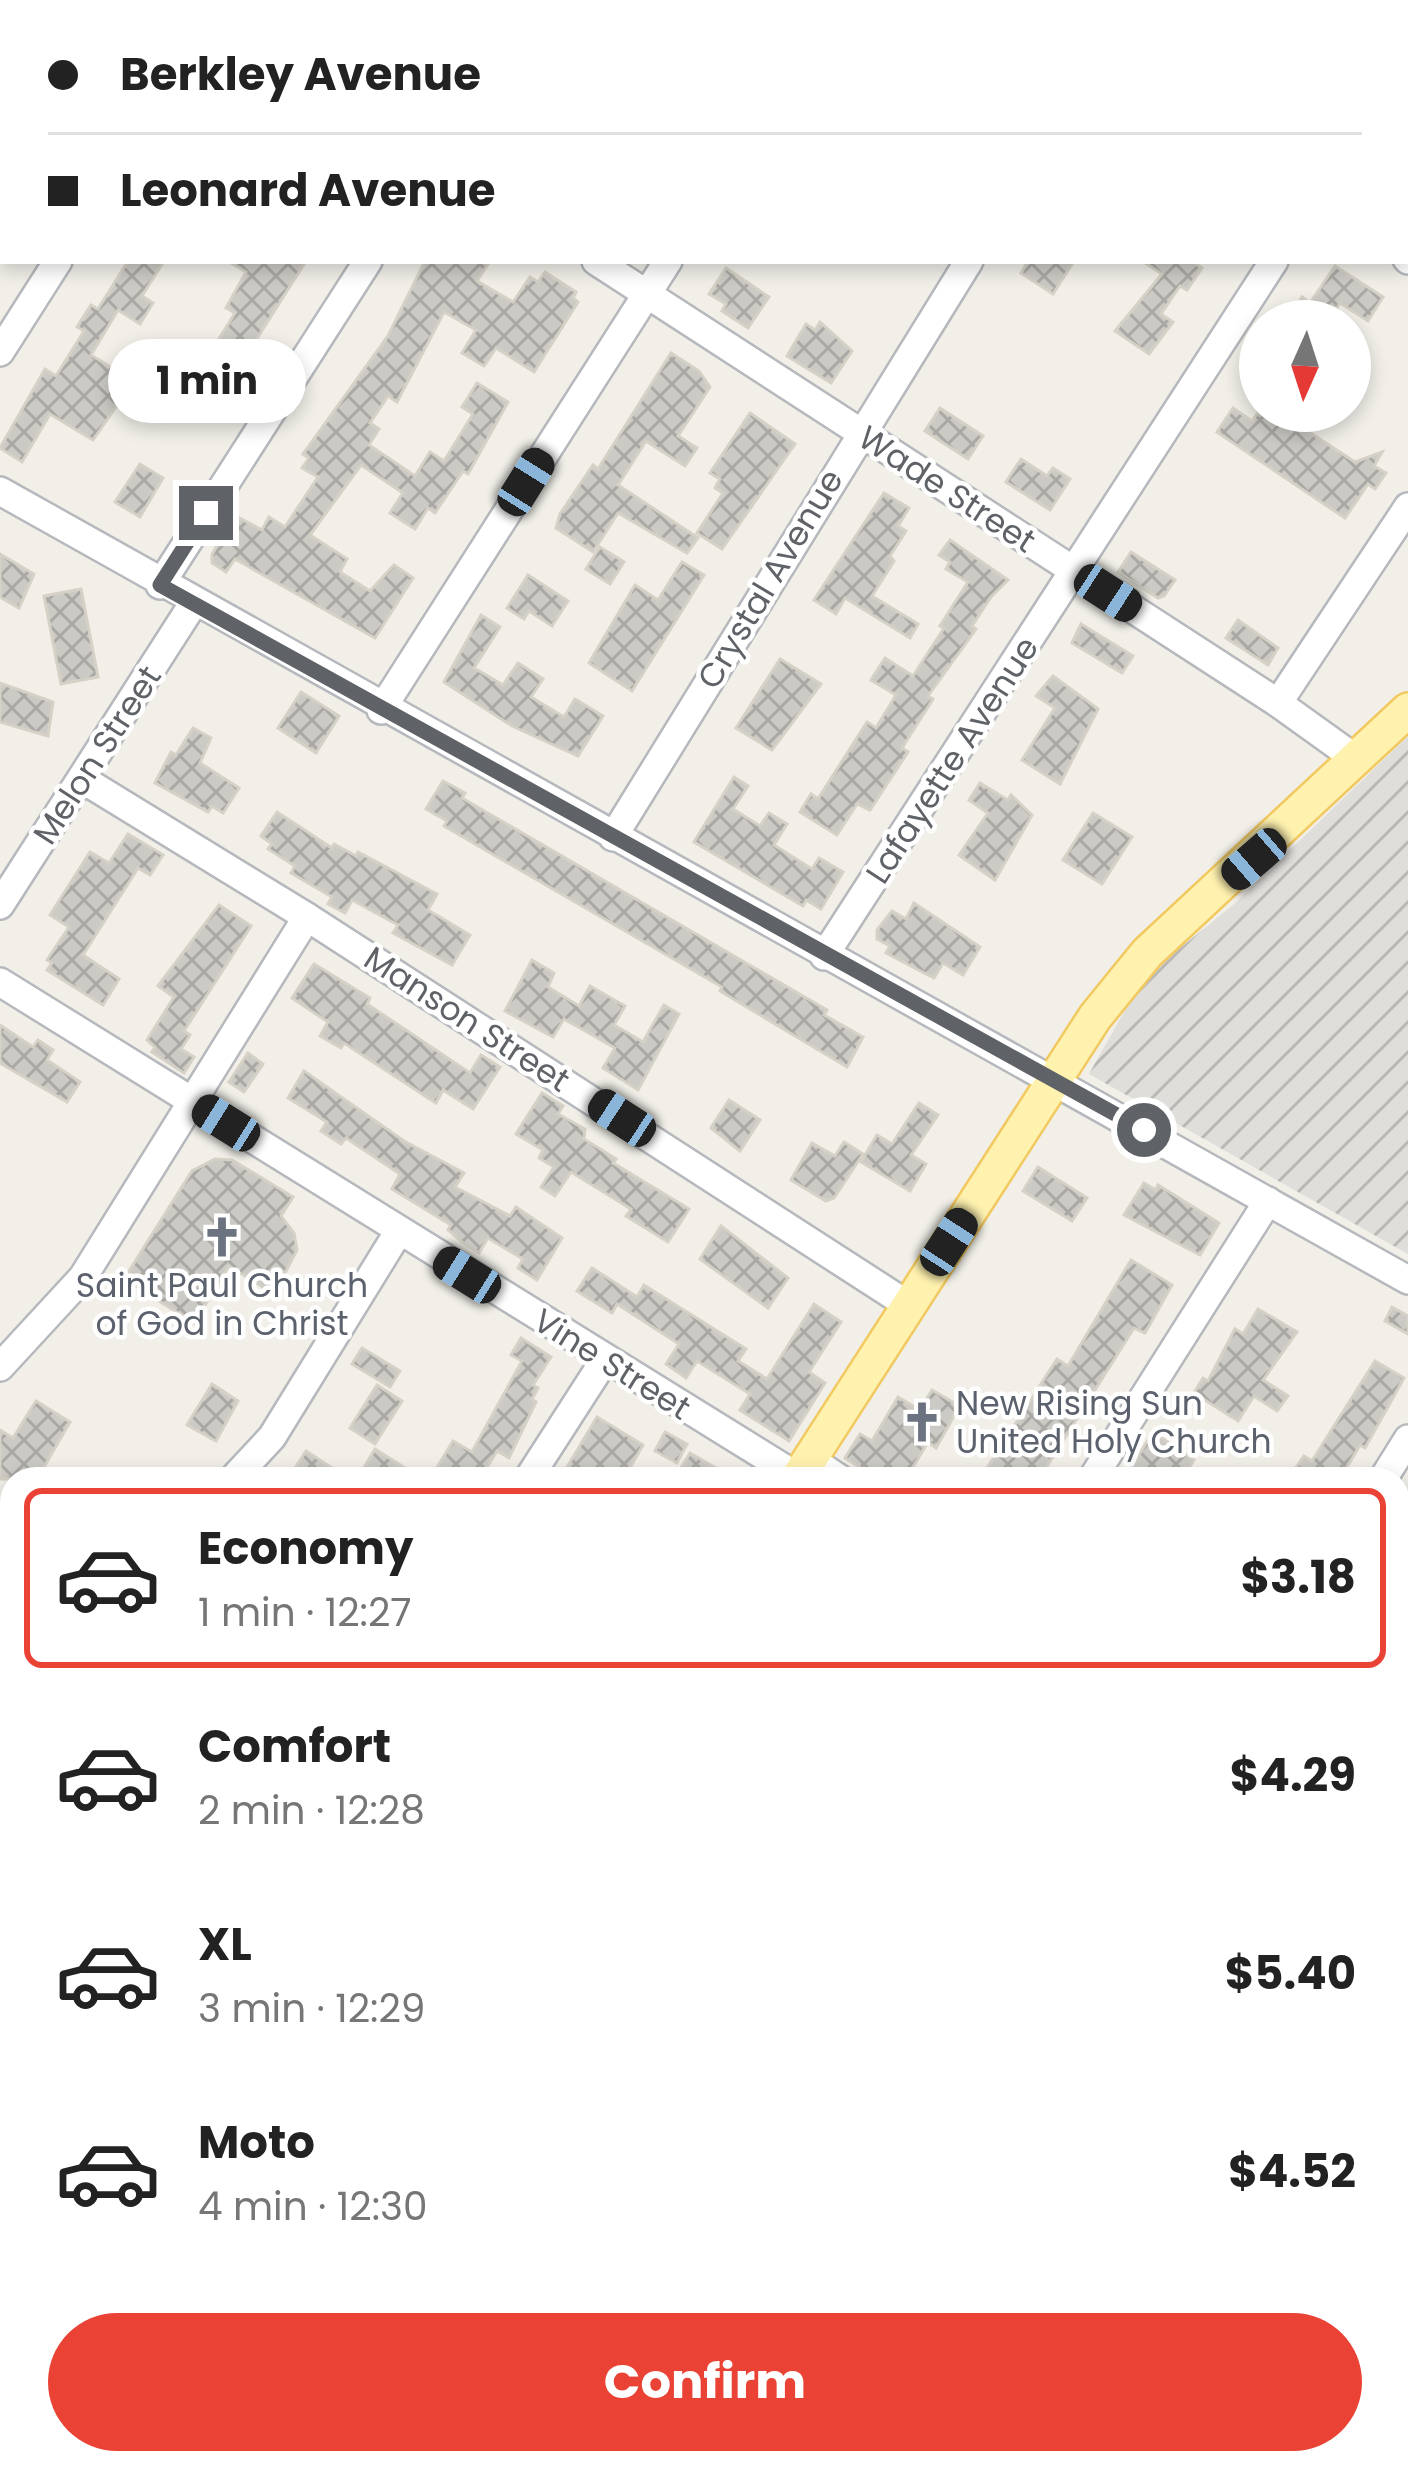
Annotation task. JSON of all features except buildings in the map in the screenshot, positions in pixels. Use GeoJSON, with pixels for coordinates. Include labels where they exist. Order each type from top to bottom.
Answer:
{"type":"FeatureCollection","features":[{"type":"Feature","properties":{"kind":"main road"},"geometry":{"type":"LineString","coordinates":[[805,1467],[1052,1079],[1147,953],[1254,859],[1408,710]]}},
{"type":"Feature","properties":{"kind":"street"},"geometry":{"type":"LineString","coordinates":[[0,352],[56,264]]}},
{"type":"Feature","properties":{"kind":"street"},"geometry":{"type":"LineString","coordinates":[[160,585],[366,264]]}},
{"type":"Feature","properties":{"kind":"street","name":"Wade Street"},"geometry":{"type":"LineString","coordinates":[[601,264],[1279,703],[1356,759]]}},
{"type":"Feature","properties":{"kind":"street"},"geometry":{"type":"LineString","coordinates":[[382,710],[666,264]]}},
{"type":"Feature","properties":{"kind":"street","name":"Crystal Avenue"},"geometry":{"type":"LineString","coordinates":[[613,837],[967,264]]}},
{"type":"Feature","properties":{"kind":"street","name":"Lafayette Avenue"},"geometry":{"type":"LineString","coordinates":[[824,956],[1272,264]]}},
{"type":"Feature","properties":{"kind":"street"},"geometry":{"type":"LineString","coordinates":[[0,491],[382,710],[1408,1280]]}},
{"type":"Feature","properties":{"kind":"street"},"geometry":{"type":"LineString","coordinates":[[1279,703],[1408,506]]}},
{"type":"Feature","properties":{"kind":"street","name":"Melon Street"},"geometry":{"type":"LineString","coordinates":[[0,905],[194,604]]}},
{"type":"Feature","properties":{"kind":"street","name":"Manson Street"},"geometry":{"type":"LineString","coordinates":[[82,779],[307,917],[908,1305]]}},
{"type":"Feature","properties":{"kind":"street"},"geometry":{"type":"LineString","coordinates":[[0,1367],[83,1277],[307,917]]}},
{"type":"Feature","properties":{"kind":"street","name":"Vine Street"},"geometry":{"type":"LineString","coordinates":[[0,982],[604,1361],[793,1467]]}},
{"type":"Feature","properties":{"kind":"street"},"geometry":{"type":"LineString","coordinates":[[1100,1467],[1268,1201]]}},
{"type":"Feature","properties":{"kind":"street"},"geometry":{"type":"LineString","coordinates":[[243,1467],[272,1437],[399,1232]]}},
{"type":"Feature","properties":{"kind":"street"},"geometry":{"type":"LineString","coordinates":[[536,1467],[604,1361]]}},
{"type":"Feature","properties":{"kind":"street"},"geometry":{"type":"LineString","coordinates":[[1390,1467],[1408,1438]]}},
{"type":"Feature","properties":{"kind":"shaded area"},"geometry":{"type":"Polygon","coordinates":[[[1408,736],[1408,1254],[1089,1074],[1130,1001],[1168,958],[1234,904],[1408,736]]]}},
{"type":"Feature","properties":{"kind":"place","name":"Saint Paul Church of God in Christ"},"geometry":{"type":"Point","coordinates":[222,1237]}},
{"type":"Feature","properties":{"kind":"place","name":"New Rising Sun United Holy Church"},"geometry":{"type":"Point","coordinates":[922,1422]}},
{"type":"Feature","properties":{"kind":"route"},"geometry":{"type":"LineString","coordinates":[[206,513],[160,585],[1144,1130]]}}]}
